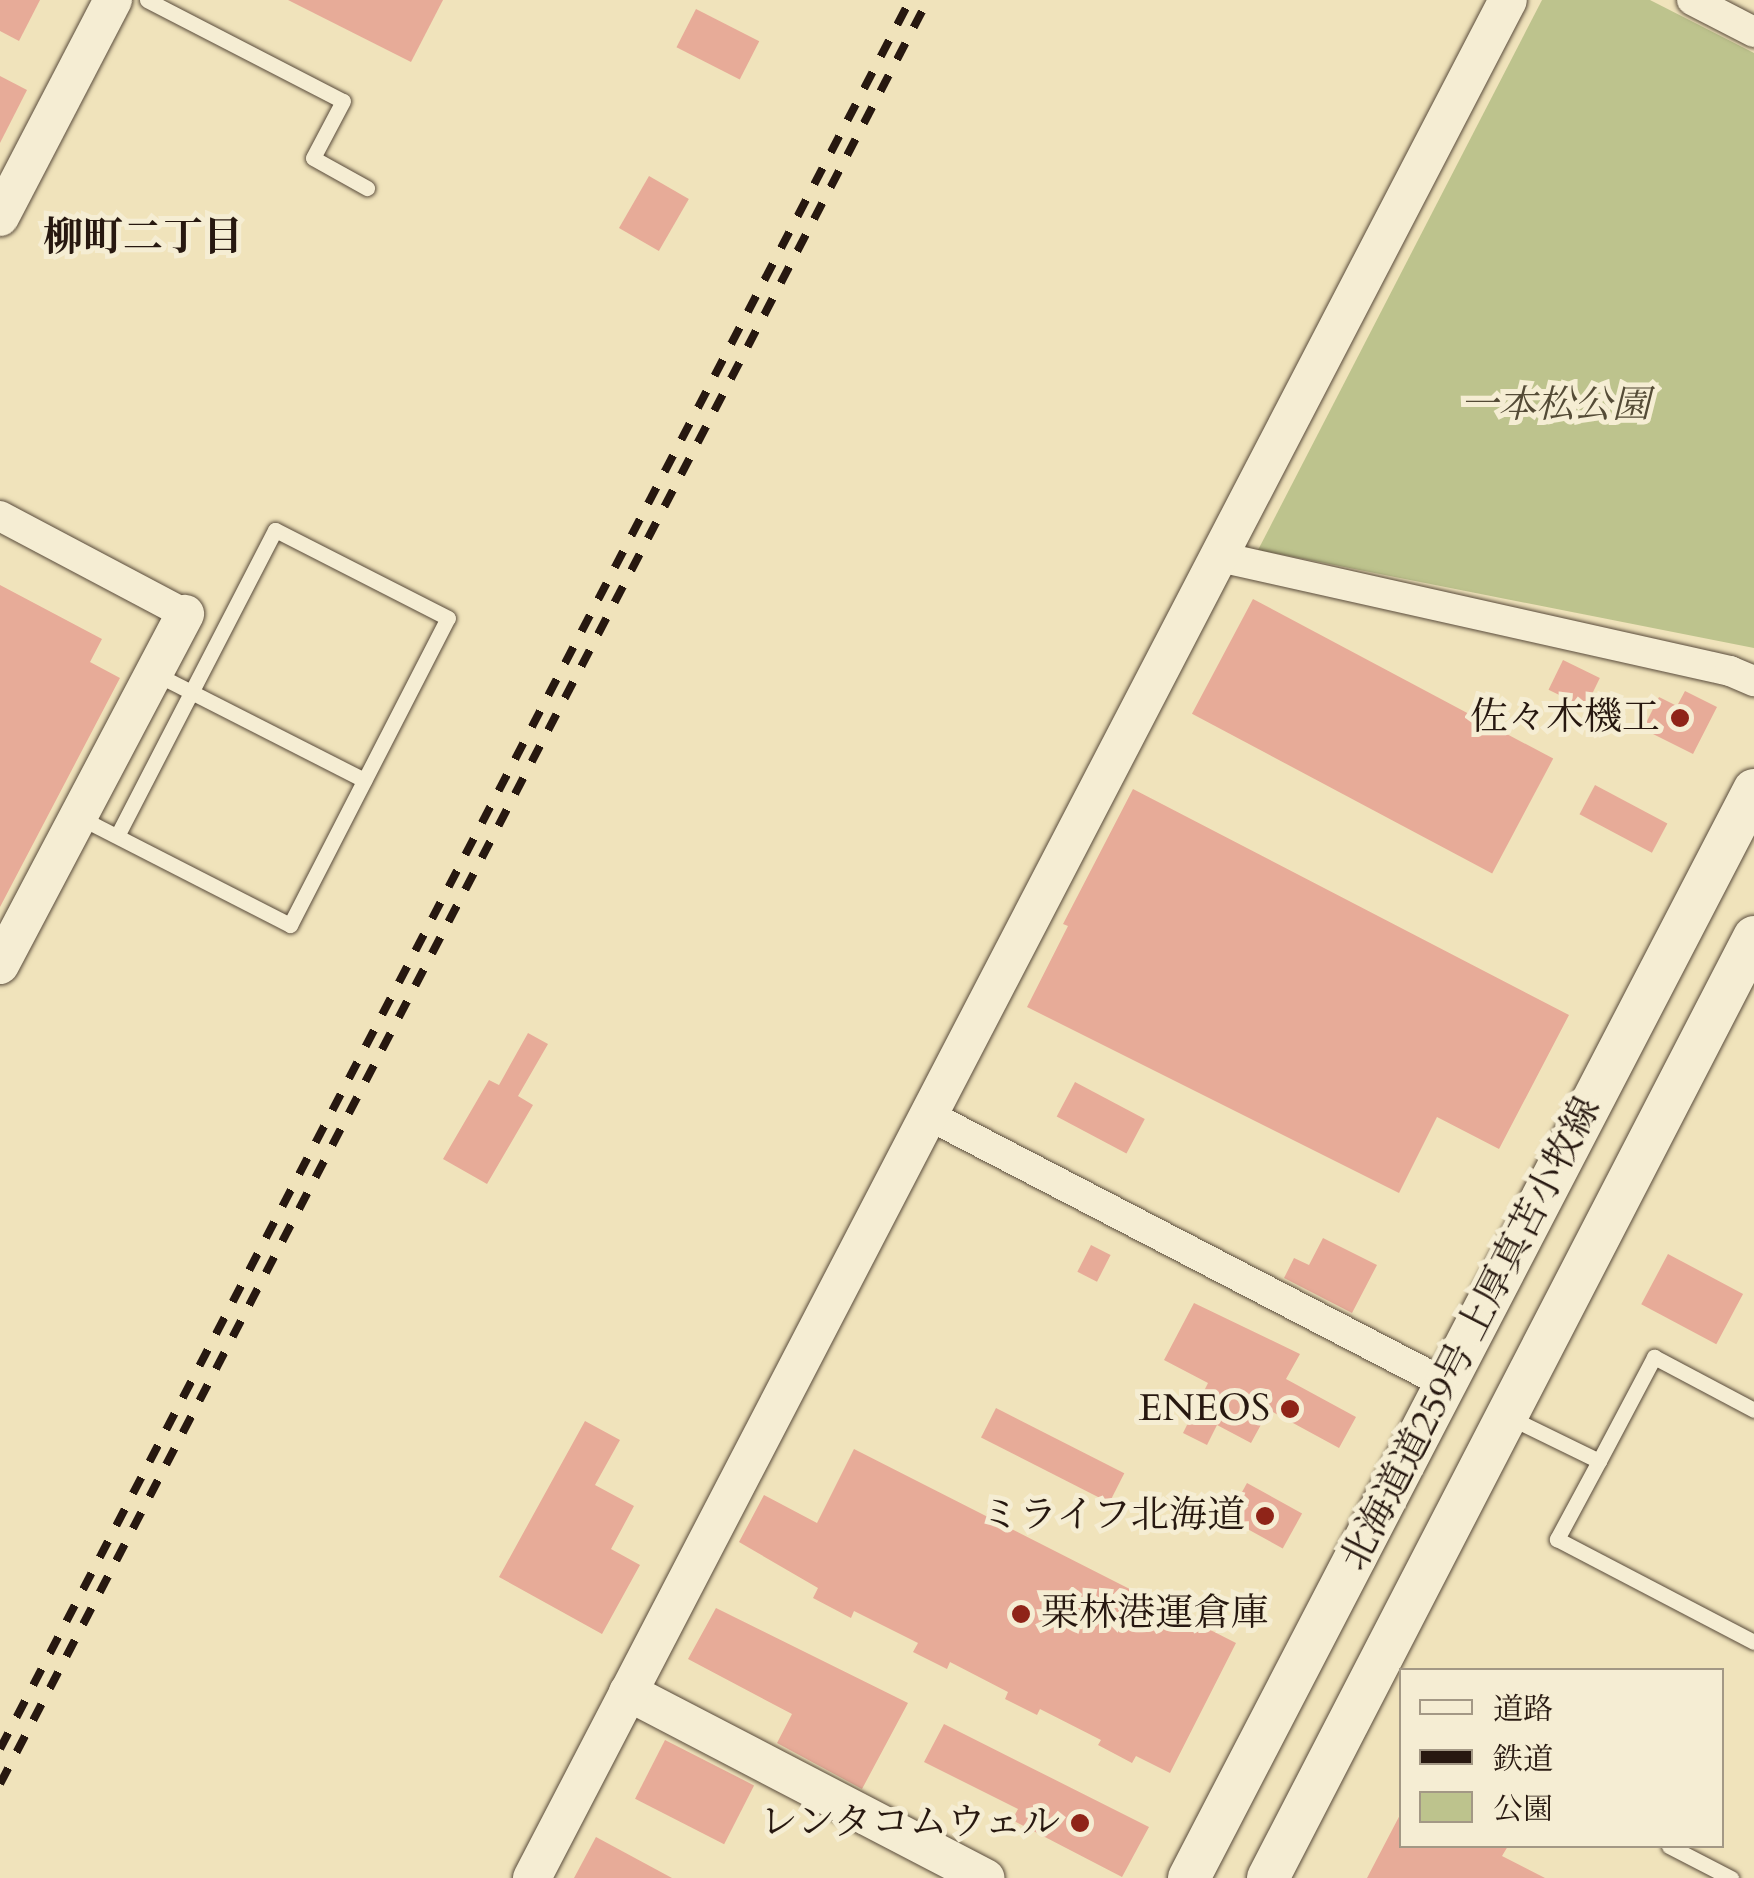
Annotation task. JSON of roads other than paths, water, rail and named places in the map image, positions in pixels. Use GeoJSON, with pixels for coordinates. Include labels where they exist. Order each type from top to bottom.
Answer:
{"type":"FeatureCollection","features":[{"type":"Feature","properties":{"kind":"main road","name":"北海道道259号 上厚真苫小牧線"},"geometry":{"type":"LineString","coordinates":[[1189,1878],[1754,790]]}},
{"type":"Feature","properties":{"kind":"main road","name":"北海道道259号 上厚真苫小牧線"},"geometry":{"type":"LineString","coordinates":[[1268,1878],[1754,937]]}},
{"type":"Feature","properties":{"kind":"street"},"geometry":{"type":"LineString","coordinates":[[0,217],[113,0]]}},
{"type":"Feature","properties":{"kind":"street"},"geometry":{"type":"LineString","coordinates":[[532,1878],[932,1117],[1508,0]]}},
{"type":"Feature","properties":{"kind":"street"},"geometry":{"type":"LineString","coordinates":[[1692,0],[1754,32]]}},
{"type":"Feature","properties":{"kind":"street"},"geometry":{"type":"LineString","coordinates":[[0,516],[185,614],[0,966]]}},
{"type":"Feature","properties":{"kind":"street"},"geometry":{"type":"LineString","coordinates":[[1220,557],[1730,670],[1754,681]]}},
{"type":"Feature","properties":{"kind":"street"},"geometry":{"type":"LineString","coordinates":[[932,1117],[1444,1383]]}},
{"type":"Feature","properties":{"kind":"street"},"geometry":{"type":"LineString","coordinates":[[628,1692],[985,1878]]}},
{"type":"Feature","properties":{"kind":"lane"},"geometry":{"type":"LineString","coordinates":[[148,0],[343,100],[314,158],[367,188]]}},
{"type":"Feature","properties":{"kind":"lane"},"geometry":{"type":"LineString","coordinates":[[78,817],[290,924],[448,618],[275,530],[117,836]]}},
{"type":"Feature","properties":{"kind":"lane"},"geometry":{"type":"LineString","coordinates":[[154,673],[364,780]]}},
{"type":"Feature","properties":{"kind":"lane"},"geometry":{"type":"LineString","coordinates":[[1754,1410],[1654,1357],[1558,1539],[1754,1642]]}},
{"type":"Feature","properties":{"kind":"lane"},"geometry":{"type":"LineString","coordinates":[[1507,1416],[1598,1462]]}},
{"type":"Feature","properties":{"kind":"lane"},"geometry":{"type":"LineString","coordinates":[[1673,1848],[1731,1878]]}},
{"type":"Feature","properties":{"kind":"railway"},"geometry":{"type":"LineString","coordinates":[[0,1749],[910,0]]}},
{"type":"Feature","properties":{"kind":"railway"},"geometry":{"type":"LineString","coordinates":[[0,1784],[928,0]]}},
{"type":"Feature","properties":{"kind":"place","name":"佐々木機工"},"geometry":{"type":"Point","coordinates":[1680,718]}},
{"type":"Feature","properties":{"kind":"place","name":"ENEOS"},"geometry":{"type":"Point","coordinates":[1290,1409]}},
{"type":"Feature","properties":{"kind":"place","name":"ミライフ北海道"},"geometry":{"type":"Point","coordinates":[1265,1516]}},
{"type":"Feature","properties":{"kind":"place","name":"栗林港運倉庫"},"geometry":{"type":"Point","coordinates":[1021,1614]}},
{"type":"Feature","properties":{"kind":"place","name":"レンタコムウェル"},"geometry":{"type":"Point","coordinates":[1080,1823]}},
{"type":"Feature","properties":{"kind":"district","name":"柳町二丁目"},"geometry":{"type":"Point","coordinates":[143,238]}},
{"type":"Feature","properties":{"kind":"park label","name":"一本松公園"},"geometry":{"type":"Point","coordinates":[1555,406]}}]}
